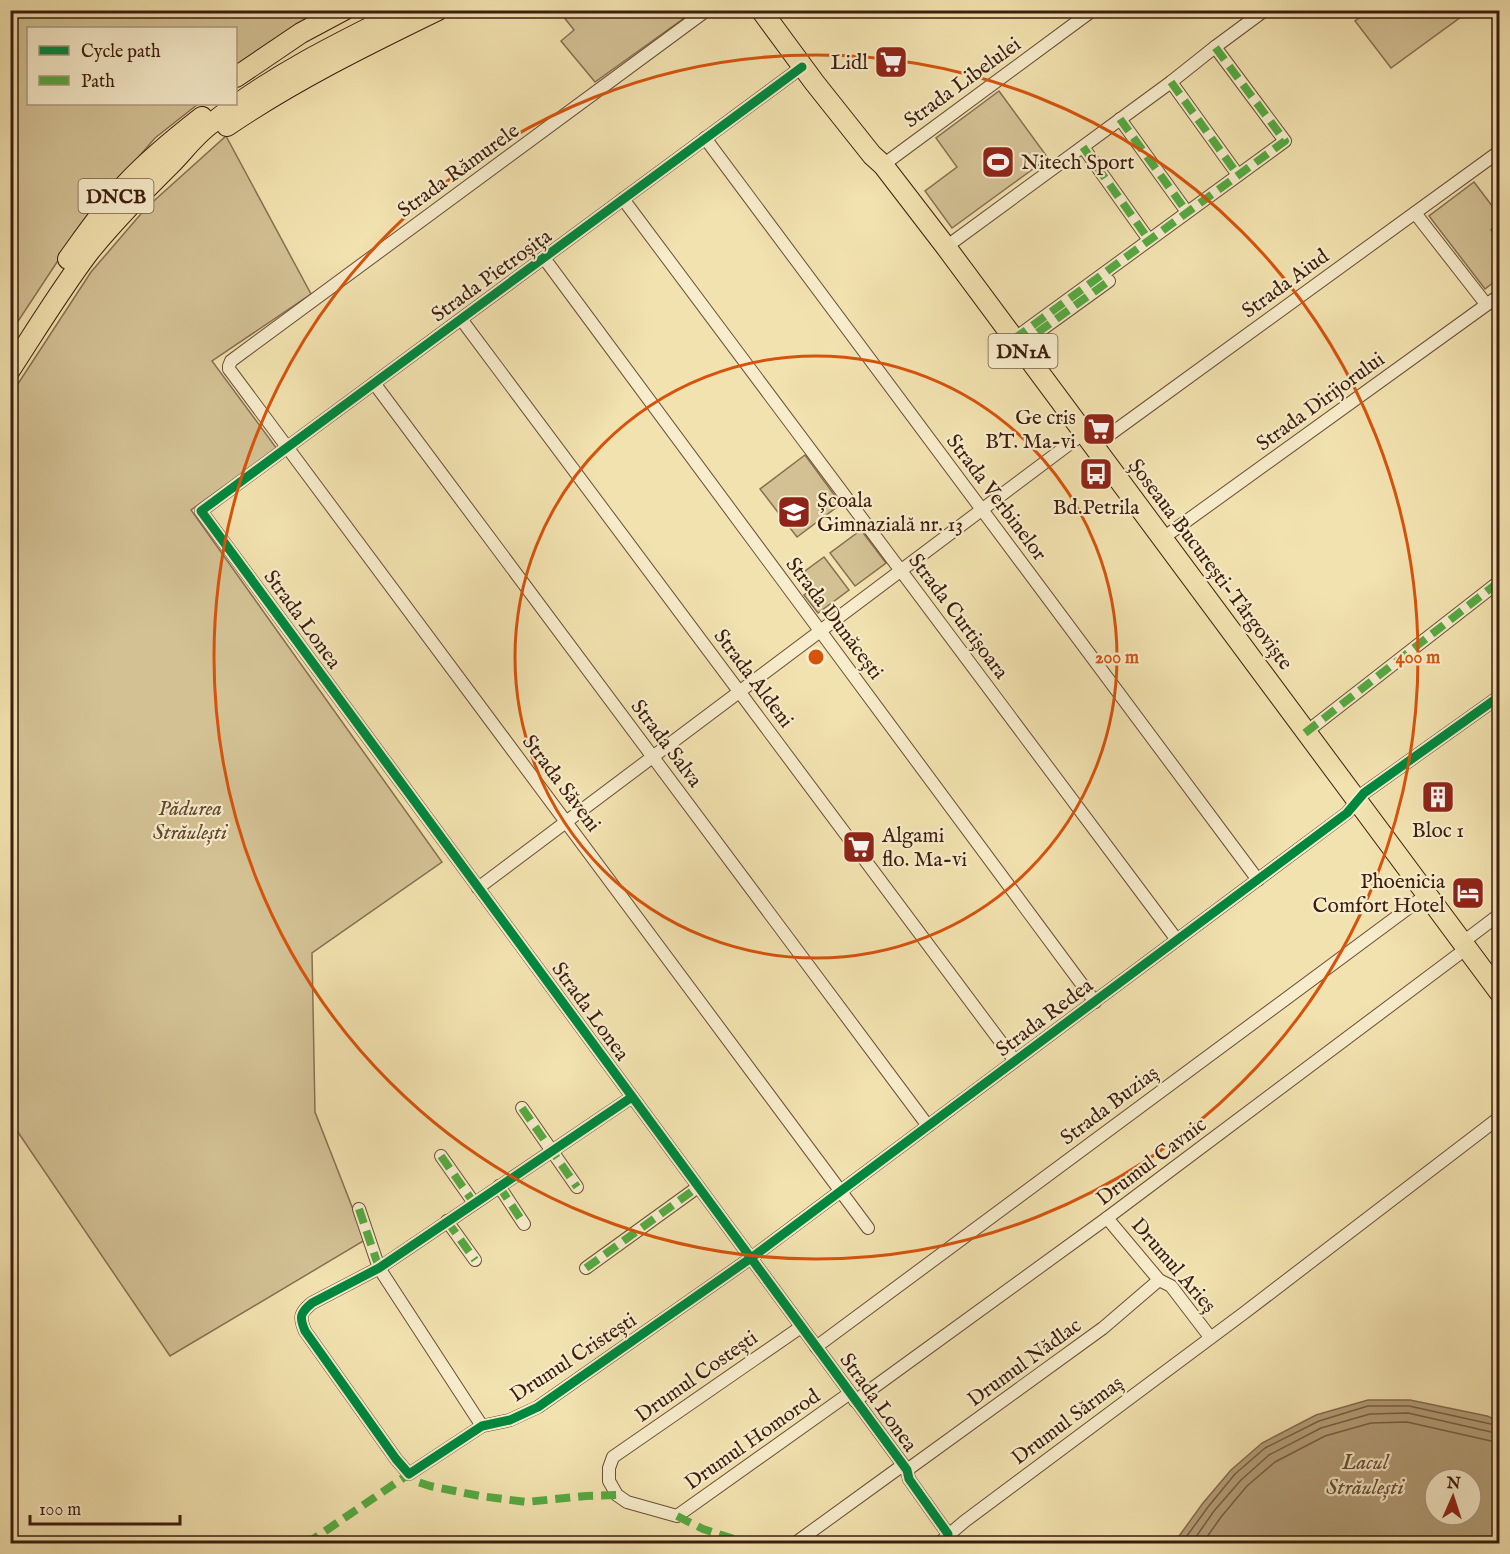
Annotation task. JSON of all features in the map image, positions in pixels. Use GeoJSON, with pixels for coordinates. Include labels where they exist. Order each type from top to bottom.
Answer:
{"type":"FeatureCollection","features":[{"type":"Feature","properties":{"kind":"main road"},"geometry":{"type":"LineString","coordinates":[[237,75],[301,33],[344,10]]}},
{"type":"Feature","properties":{"kind":"main road"},"geometry":{"type":"LineString","coordinates":[[237,90],[250,79],[298,50],[376,10]]}},
{"type":"Feature","properties":{"kind":"main road","name":"DNCB"},"geometry":{"type":"LineString","coordinates":[[237,104],[297,66],[405,10]]}},
{"type":"Feature","properties":{"kind":"main road"},"geometry":{"type":"LineString","coordinates":[[168,167],[229,124],[284,90],[438,10]]}},
{"type":"Feature","properties":{"kind":"main road","name":"Șoseaua București-Târgoviște"},"geometry":{"type":"LineString","coordinates":[[762,10],[802,67],[872,155],[883,165],[946,247],[1500,993]]}},
{"type":"Feature","properties":{"kind":"main road","name":"Șoseaua București-Târgoviște"},"geometry":{"type":"LineString","coordinates":[[776,10],[880,151],[883,165]]}},
{"type":"Feature","properties":{"kind":"main road"},"geometry":{"type":"LineString","coordinates":[[180,135],[206,105]]}},
{"type":"Feature","properties":{"kind":"main road","name":"DNCB"},"geometry":{"type":"LineString","coordinates":[[10,346],[63,266],[125,185],[180,135],[218,105]]}},
{"type":"Feature","properties":{"kind":"main road","name":"DNCB"},"geometry":{"type":"LineString","coordinates":[[10,370],[89,252],[131,204],[209,125],[235,105]]}},
{"type":"Feature","properties":{"kind":"street","name":"Strada Rămurele"},"geometry":{"type":"LineString","coordinates":[[231,362],[707,10]]}},
{"type":"Feature","properties":{"kind":"street","name":"Strada Libelulei"},"geometry":{"type":"LineString","coordinates":[[883,165],[1093,10]]}},
{"type":"Feature","properties":{"kind":"street"},"geometry":{"type":"LineString","coordinates":[[946,247],[1265,10]]}},
{"type":"Feature","properties":{"kind":"street"},"geometry":{"type":"LineString","coordinates":[[1017,343],[1149,240],[1285,141],[1215,47]]}},
{"type":"Feature","properties":{"kind":"street","name":"Strada Pietroșița"},"geometry":{"type":"LineString","coordinates":[[201,511],[802,67]]}},
{"type":"Feature","properties":{"kind":"street"},"geometry":{"type":"LineString","coordinates":[[1171,82],[1238,175]]}},
{"type":"Feature","properties":{"kind":"street"},"geometry":{"type":"LineString","coordinates":[[1120,119],[1187,212]]}},
{"type":"Feature","properties":{"kind":"street","name":"Strada Verbinelor"},"geometry":{"type":"LineString","coordinates":[[705,138],[1258,880]]}},
{"type":"Feature","properties":{"kind":"street"},"geometry":{"type":"LineString","coordinates":[[1083,147],[1149,240]]}},
{"type":"Feature","properties":{"kind":"street","name":"Strada Aiud"},"geometry":{"type":"LineString","coordinates":[[478,888],[982,510],[1089,440],[1500,152]]}},
{"type":"Feature","properties":{"kind":"street","name":"Strada Curtișoara"},"geometry":{"type":"LineString","coordinates":[[624,199],[1177,940]]}},
{"type":"Feature","properties":{"kind":"street"},"geometry":{"type":"LineString","coordinates":[[1415,213],[1486,304]]}},
{"type":"Feature","properties":{"kind":"street","name":"Strada Dunăcești"},"geometry":{"type":"LineString","coordinates":[[544,258],[1095,1002]]}},
{"type":"Feature","properties":{"kind":"street"},"geometry":{"type":"LineString","coordinates":[[1017,343],[1109,281]]}},
{"type":"Feature","properties":{"kind":"street","name":"Strada Dirijorului"},"geometry":{"type":"LineString","coordinates":[[1163,538],[1500,295]]}},
{"type":"Feature","properties":{"kind":"street","name":"Strada Aldeni"},"geometry":{"type":"LineString","coordinates":[[461,319],[1015,1061]]}},
{"type":"Feature","properties":{"kind":"street","name":"Strada Săveni"},"geometry":{"type":"LineString","coordinates":[[231,362],[230,369],[287,447],[868,1228]]}},
{"type":"Feature","properties":{"kind":"street","name":"Strada Salva"},"geometry":{"type":"LineString","coordinates":[[374,383],[928,1126]]}},
{"type":"Feature","properties":{"kind":"street","name":"Strada Lonea"},"geometry":{"type":"LineString","coordinates":[[201,511],[905,1468],[909,1479],[948,1534]]}},
{"type":"Feature","properties":{"kind":"street"},"geometry":{"type":"LineString","coordinates":[[1305,733],[1500,581]]}},
{"type":"Feature","properties":{"kind":"street","name":"Strada Redea"},"geometry":{"type":"LineString","coordinates":[[751,1258],[1347,813],[1364,793],[1500,696]]}},
{"type":"Feature","properties":{"kind":"street","name":"Strada Buziaș"},"geometry":{"type":"LineString","coordinates":[[816,1347],[1426,895]]}},
{"type":"Feature","properties":{"kind":"street","name":"Drumul Cavnic"},"geometry":{"type":"LineString","coordinates":[[853,1397],[1107,1218],[1465,945],[1500,914]]}},
{"type":"Feature","properties":{"kind":"street"},"geometry":{"type":"LineString","coordinates":[[379,1268],[632,1097]]}},
{"type":"Feature","properties":{"kind":"street"},"geometry":{"type":"LineString","coordinates":[[522,1108],[577,1187]]}},
{"type":"Feature","properties":{"kind":"street","name":"Drumul Sărmaș"},"geometry":{"type":"LineString","coordinates":[[938,1544],[948,1534],[1500,1117]]}},
{"type":"Feature","properties":{"kind":"street"},"geometry":{"type":"LineString","coordinates":[[441,1156],[474,1203]]}},
{"type":"Feature","properties":{"kind":"street"},"geometry":{"type":"LineString","coordinates":[[499,1186],[524,1224]]}},
{"type":"Feature","properties":{"kind":"street"},"geometry":{"type":"LineString","coordinates":[[586,1268],[698,1187]]}},
{"type":"Feature","properties":{"kind":"street"},"geometry":{"type":"LineString","coordinates":[[360,1209],[379,1268],[482,1426]]}},
{"type":"Feature","properties":{"kind":"street","name":"Drumul Arieș"},"geometry":{"type":"LineString","coordinates":[[1107,1218],[1159,1280],[1171,1286],[1210,1337]]}},
{"type":"Feature","properties":{"kind":"street"},"geometry":{"type":"LineString","coordinates":[[447,1221],[475,1260]]}},
{"type":"Feature","properties":{"kind":"street","name":"Drumul Cristești"},"geometry":{"type":"LineString","coordinates":[[379,1268],[312,1303],[304,1309],[301,1322],[304,1332],[409,1474],[482,1426],[510,1420],[538,1407],[751,1258]]}},
{"type":"Feature","properties":{"kind":"street","name":"Drumul Nădlac"},"geometry":{"type":"LineString","coordinates":[[794,1544],[1103,1328],[1159,1280]]}},
{"type":"Feature","properties":{"kind":"street","name":"Drumul Costești"},"geometry":{"type":"LineString","coordinates":[[676,1516],[627,1502],[617,1495],[609,1481],[609,1468],[613,1457],[801,1327]]}},
{"type":"Feature","properties":{"kind":"street","name":"Drumul Homorod"},"geometry":{"type":"LineString","coordinates":[[676,1516],[853,1397]]}},
{"type":"Feature","properties":{"kind":"green space"},"geometry":{"type":"Polygon","coordinates":[[[1370,10],[1469,11],[1391,68],[1355,21],[1370,10]]]}},
{"type":"Feature","properties":{"kind":"green space"},"geometry":{"type":"Polygon","coordinates":[[[11,11],[332,11],[237,74],[237,27],[27,27],[27,105],[197,105],[155,138],[88,215],[11,332],[11,11]]]}},
{"type":"Feature","properties":{"kind":"green space"},"geometry":{"type":"Polygon","coordinates":[[[559,11],[694,11],[595,82],[561,41],[574,30],[559,11]]]}},
{"type":"Feature","properties":{"kind":"green space","name":"Nitech Sport"},"geometry":{"type":"Polygon","coordinates":[[[999,91],[1048,158],[952,228],[925,191],[957,167],[936,138],[999,91]]]}},
{"type":"Feature","properties":{"kind":"green space","name":"Pădurea Străulești"},"geometry":{"type":"Polygon","coordinates":[[[226,136],[311,294],[212,361],[277,449],[191,510],[442,862],[312,953],[315,1112],[365,1240],[170,1356],[11,1122],[10,396],[91,272],[146,208],[226,136]]]}},
{"type":"Feature","properties":{"kind":"green space"},"geometry":{"type":"Polygon","coordinates":[[[1474,182],[1499,215],[1499,224],[1491,230],[1499,242],[1499,278],[1485,289],[1429,216],[1474,182]]]}},
{"type":"Feature","properties":{"kind":"green space"},"geometry":{"type":"Polygon","coordinates":[[[805,455],[841,504],[797,537],[760,489],[805,455]]]}},
{"type":"Feature","properties":{"kind":"green space"},"geometry":{"type":"Polygon","coordinates":[[[861,530],[886,563],[855,586],[830,553],[861,530]]]}},
{"type":"Feature","properties":{"kind":"green space"},"geometry":{"type":"Polygon","coordinates":[[[824,557],[849,590],[818,613],[804,595],[812,589],[801,574],[824,557]]]}},
{"type":"Feature","properties":{"kind":"water","name":"Lacul Străulești"},"geometry":{"type":"Polygon","coordinates":[[[1368,1400],[1410,1400],[1487,1416],[1499,1421],[1499,1543],[1174,1543],[1231,1470],[1262,1443],[1316,1415],[1368,1400]]]}},
{"type":"Feature","properties":{"kind":"marked path"},"geometry":{"type":"LineString","coordinates":[[1014,339],[1285,141],[1215,47]]}},
{"type":"Feature","properties":{"kind":"marked path"},"geometry":{"type":"LineString","coordinates":[[1171,82],[1238,175]]}},
{"type":"Feature","properties":{"kind":"marked path"},"geometry":{"type":"LineString","coordinates":[[1120,119],[1187,212]]}},
{"type":"Feature","properties":{"kind":"marked path"},"geometry":{"type":"LineString","coordinates":[[1083,147],[1149,240]]}},
{"type":"Feature","properties":{"kind":"marked path"},"geometry":{"type":"LineString","coordinates":[[1019,346],[1109,281]]}},
{"type":"Feature","properties":{"kind":"marked path"},"geometry":{"type":"LineString","coordinates":[[1305,733],[1500,581]]}},
{"type":"Feature","properties":{"kind":"marked path"},"geometry":{"type":"LineString","coordinates":[[522,1108],[577,1187]]}},
{"type":"Feature","properties":{"kind":"marked path"},"geometry":{"type":"LineString","coordinates":[[441,1156],[474,1203]]}},
{"type":"Feature","properties":{"kind":"marked path"},"geometry":{"type":"LineString","coordinates":[[499,1186],[524,1224]]}},
{"type":"Feature","properties":{"kind":"marked path"},"geometry":{"type":"LineString","coordinates":[[586,1268],[698,1187]]}},
{"type":"Feature","properties":{"kind":"marked path"},"geometry":{"type":"LineString","coordinates":[[359,1209],[379,1268]]}},
{"type":"Feature","properties":{"kind":"marked path"},"geometry":{"type":"LineString","coordinates":[[447,1221],[475,1260]]}},
{"type":"Feature","properties":{"kind":"marked path"},"geometry":{"type":"LineString","coordinates":[[306,1544],[409,1474],[418,1482],[430,1486],[526,1502],[617,1495]]}},
{"type":"Feature","properties":{"kind":"marked path"},"geometry":{"type":"LineString","coordinates":[[677,1516],[703,1529],[749,1544]]}},
{"type":"Feature","properties":{"kind":"cycle path"},"geometry":{"type":"LineString","coordinates":[[802,67],[201,511],[907,1470],[909,1479],[948,1534]]}},
{"type":"Feature","properties":{"kind":"cycle path"},"geometry":{"type":"LineString","coordinates":[[632,1097],[379,1268],[312,1303],[303,1313],[301,1319],[305,1331],[409,1474],[482,1426],[510,1420],[538,1407],[751,1258],[1347,813],[1364,793],[1500,696]]}},
{"type":"Feature","properties":{"kind":"place","name":"Lidl"},"geometry":{"type":"Point","coordinates":[891,62]}},
{"type":"Feature","properties":{"kind":"place","name":"Nitech Sport"},"geometry":{"type":"Point","coordinates":[998,162]}},
{"type":"Feature","properties":{"kind":"place","name":"Ge cris BT. Ma-vi"},"geometry":{"type":"Point","coordinates":[1099,429]}},
{"type":"Feature","properties":{"kind":"place","name":"Bd.Petrila"},"geometry":{"type":"Point","coordinates":[1096,474]}},
{"type":"Feature","properties":{"kind":"place","name":"Școala Gimnazială nr. 13"},"geometry":{"type":"Point","coordinates":[794,512]}},
{"type":"Feature","properties":{"kind":"place","name":"Bloc 1"},"geometry":{"type":"Point","coordinates":[1438,797]}},
{"type":"Feature","properties":{"kind":"place","name":"Algami flo. Ma-vi"},"geometry":{"type":"Point","coordinates":[859,847]}},
{"type":"Feature","properties":{"kind":"place","name":"Phoenicia Comfort Hotel"},"geometry":{"type":"Point","coordinates":[1468,893]}}]}
